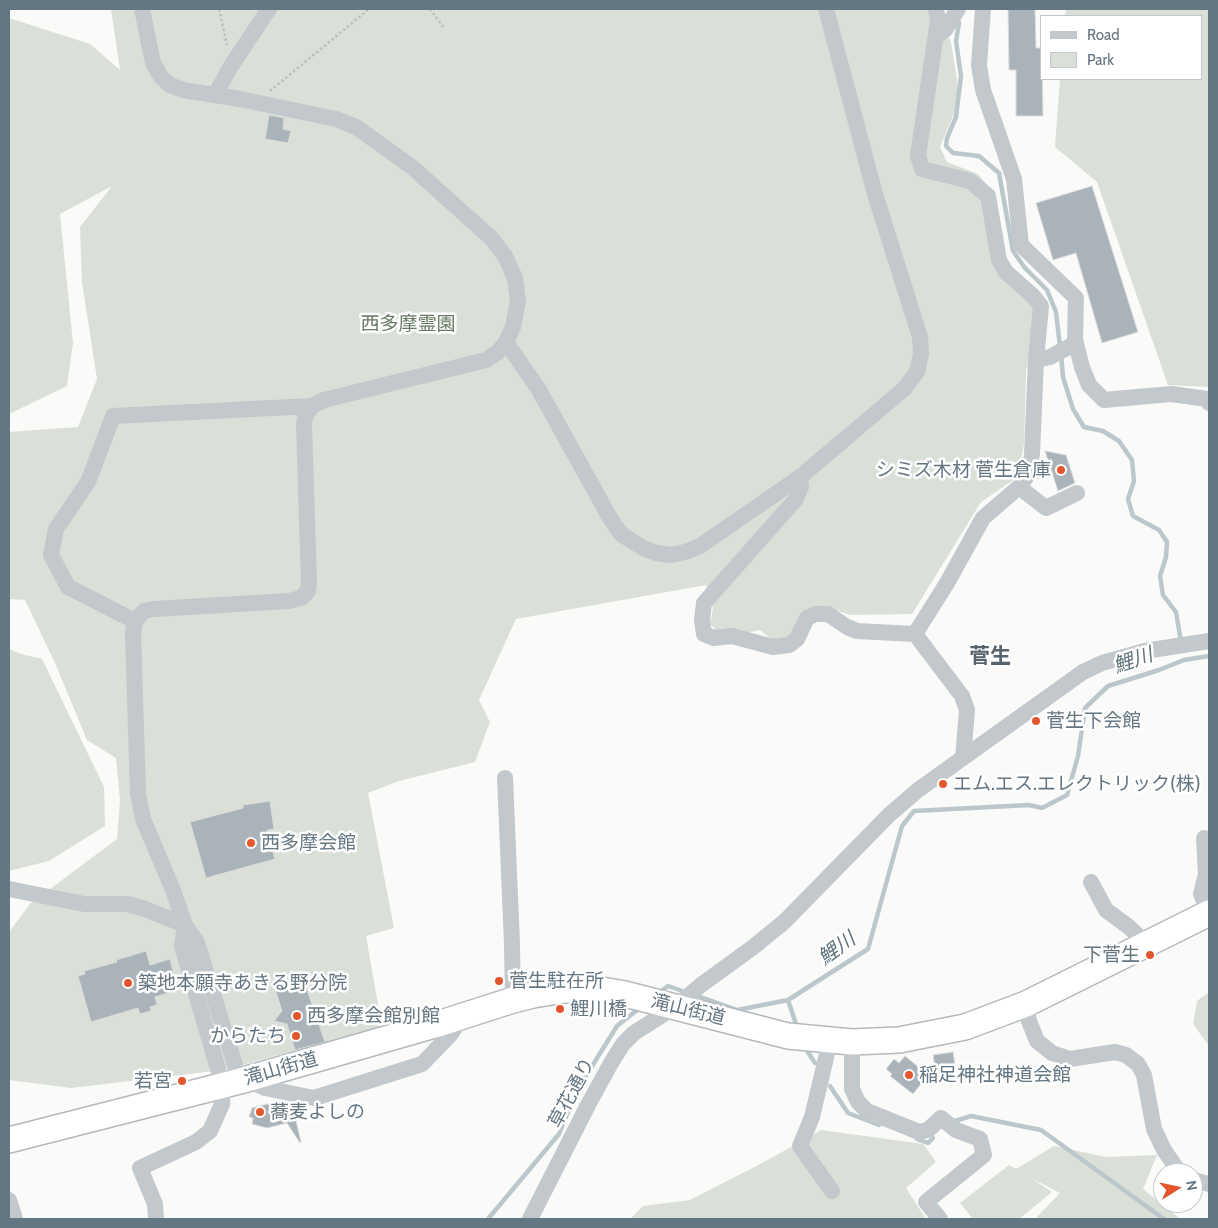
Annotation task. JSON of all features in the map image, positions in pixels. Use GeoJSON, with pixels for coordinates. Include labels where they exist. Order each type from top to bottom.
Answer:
{"type":"FeatureCollection","features":[{"type":"Feature","properties":{"kind":"highway","name":"滝山街道"},"geometry":{"type":"LineString","coordinates":[[9,1140],[236,1082],[513,1000],[557,991],[596,989],[675,1003],[788,1036],[841,1041],[900,1040],[955,1029],[1026,1004],[1209,913]]}},
{"type":"Feature","properties":{"kind":"street"},"geometry":{"type":"LineString","coordinates":[[135,621],[68,587],[51,555],[56,529],[88,482],[113,416],[312,406],[324,400],[486,360],[498,352],[506,342],[513,327],[518,300],[515,278],[505,256],[491,238],[412,167],[356,127],[336,120],[215,94],[182,90],[170,85],[161,77],[153,64],[142,9]]}},
{"type":"Feature","properties":{"kind":"street"},"geometry":{"type":"LineString","coordinates":[[215,94],[231,66],[269,9]]}},
{"type":"Feature","properties":{"kind":"street"},"geometry":{"type":"LineString","coordinates":[[506,342],[539,390],[610,518],[621,534],[643,548],[656,553],[671,555],[700,546],[800,478],[904,389],[917,372],[921,354],[920,337],[875,194],[826,9]]}},
{"type":"Feature","properties":{"kind":"street"},"geometry":{"type":"LineString","coordinates":[[915,634],[947,583],[983,518],[1019,487],[1029,473],[1043,358],[1041,306],[1033,296],[1006,272],[999,260],[988,196],[970,181],[922,169],[918,156],[940,33],[936,9]]}},
{"type":"Feature","properties":{"kind":"street"},"geometry":{"type":"LineString","coordinates":[[940,33],[958,9]]}},
{"type":"Feature","properties":{"kind":"street"},"geometry":{"type":"LineString","coordinates":[[983,9],[980,73],[983,90],[1014,179],[1021,245],[1076,298],[1075,344],[1089,385],[1104,400],[1171,394],[1207,399],[1209,403]]}},
{"type":"Feature","properties":{"kind":"street"},"geometry":{"type":"LineString","coordinates":[[1043,358],[1075,344]]}},
{"type":"Feature","properties":{"kind":"street"},"geometry":{"type":"LineString","coordinates":[[236,1082],[182,946],[185,925],[173,890],[143,819],[138,794],[132,633],[135,621],[144,611],[288,601],[301,598],[308,591],[304,418],[312,406]]}},
{"type":"Feature","properties":{"kind":"street"},"geometry":{"type":"LineString","coordinates":[[800,478],[801,487],[796,499],[704,603],[702,620],[704,634],[714,638],[732,636],[773,647],[790,646],[797,639],[807,618],[816,614],[828,614],[846,627],[857,631],[915,634],[962,696],[967,710],[963,758]]}},
{"type":"Feature","properties":{"kind":"street"},"geometry":{"type":"LineString","coordinates":[[1019,487],[1046,508],[1077,493]]}},
{"type":"Feature","properties":{"kind":"street","name":"草花通り"},"geometry":{"type":"LineString","coordinates":[[530,1219],[611,1063],[623,1044],[634,1033],[752,948],[784,922],[890,815],[918,790],[1083,672],[1102,663],[1145,651],[1202,642]]}},
{"type":"Feature","properties":{"kind":"street"},"geometry":{"type":"LineString","coordinates":[[504,778],[513,1000]]}},
{"type":"Feature","properties":{"kind":"street"},"geometry":{"type":"LineString","coordinates":[[1204,838],[1206,874],[1200,894],[1209,913]]}},
{"type":"Feature","properties":{"kind":"street"},"geometry":{"type":"LineString","coordinates":[[1092,882],[1106,910],[1129,927],[1147,944]]}},
{"type":"Feature","properties":{"kind":"street"},"geometry":{"type":"LineString","coordinates":[[9,889],[84,904],[128,904],[185,925]]}},
{"type":"Feature","properties":{"kind":"street"},"geometry":{"type":"LineString","coordinates":[[1026,1004],[1029,1021],[1037,1042],[1052,1053],[1070,1059],[1115,1052],[1126,1055],[1138,1064],[1144,1075],[1154,1129],[1164,1150],[1173,1163]]}},
{"type":"Feature","properties":{"kind":"street"},"geometry":{"type":"LineString","coordinates":[[236,1082],[314,1098],[422,1064],[450,1035],[463,1016]]}},
{"type":"Feature","properties":{"kind":"street"},"geometry":{"type":"LineString","coordinates":[[832,1190],[800,1146],[841,1041]]}},
{"type":"Feature","properties":{"kind":"street"},"geometry":{"type":"LineString","coordinates":[[841,1041],[852,1089],[858,1102],[867,1111],[919,1132],[928,1130],[940,1118],[956,1130],[980,1139],[984,1155],[926,1202],[940,1219]]}},
{"type":"Feature","properties":{"kind":"street"},"geometry":{"type":"LineString","coordinates":[[156,1219],[155,1204],[140,1168],[196,1142],[210,1131],[222,1104],[236,1082]]}},
{"type":"Feature","properties":{"kind":"street"},"geometry":{"type":"LineString","coordinates":[[9,1200],[15,1219]]}},
{"type":"Feature","properties":{"kind":"path"},"geometry":{"type":"LineString","coordinates":[[219,9],[231,66]]}},
{"type":"Feature","properties":{"kind":"path"},"geometry":{"type":"LineString","coordinates":[[256,103],[369,9]]}},
{"type":"Feature","properties":{"kind":"path"},"geometry":{"type":"LineString","coordinates":[[430,9],[444,28]]}},
{"type":"Feature","properties":{"kind":"green space","name":"西多摩霊園"},"geometry":{"type":"Polygon","coordinates":[[[111,9],[934,9],[951,42],[960,99],[940,147],[947,162],[978,174],[993,193],[1006,262],[1037,312],[1026,372],[1024,444],[1018,477],[981,502],[912,614],[850,615],[830,608],[796,636],[775,642],[760,630],[742,634],[720,634],[710,624],[713,608],[706,585],[516,619],[479,700],[490,722],[475,762],[399,781],[368,793],[394,928],[366,936],[382,1027],[223,1070],[71,1088],[9,1080],[9,932],[30,904],[117,839],[120,800],[116,758],[87,740],[55,663],[25,600],[9,599],[9,432],[78,427],[97,379],[82,282],[80,227],[112,186],[60,214],[73,343],[67,386],[9,414],[9,18],[90,44],[120,70],[111,9]]]}},
{"type":"Feature","properties":{"kind":"green space"},"geometry":{"type":"Polygon","coordinates":[[[1066,9],[1209,9],[1209,387],[1168,385],[1097,182],[1055,147],[1060,80],[1203,80],[1203,15],[1065,15],[1066,9]]]}},
{"type":"Feature","properties":{"kind":"green space"},"geometry":{"type":"Polygon","coordinates":[[[9,649],[42,659],[104,787],[105,826],[49,861],[9,871],[9,649]]]}},
{"type":"Feature","properties":{"kind":"green space"},"geometry":{"type":"Polygon","coordinates":[[[1209,992],[1209,1046],[1193,1024],[1197,1001],[1209,992]]]}},
{"type":"Feature","properties":{"kind":"green space"},"geometry":{"type":"Polygon","coordinates":[[[821,1130],[923,1144],[936,1162],[906,1188],[926,1219],[630,1219],[643,1206],[690,1200],[821,1130]]]}},
{"type":"Feature","properties":{"kind":"green space"},"geometry":{"type":"Polygon","coordinates":[[[1054,1146],[1106,1157],[1157,1155],[1143,1189],[1153,1197],[1153,1213],[1173,1213],[1180,1219],[1035,1219],[1060,1193],[1031,1178],[1052,1192],[1019,1219],[973,1219],[960,1203],[1009,1165],[1016,1169],[1054,1146]]]}},
{"type":"Feature","properties":{"kind":"building"},"geometry":{"type":"Polygon","coordinates":[[[1008,9],[1035,9],[1036,48],[1040,48],[1040,80],[1042,80],[1043,116],[1016,116],[1016,70],[1009,70],[1008,9]]]}},
{"type":"Feature","properties":{"kind":"building"},"geometry":{"type":"Polygon","coordinates":[[[269,115],[284,118],[283,129],[291,131],[288,143],[265,139],[269,115]]]}},
{"type":"Feature","properties":{"kind":"building"},"geometry":{"type":"Polygon","coordinates":[[[1092,186],[1138,332],[1102,343],[1076,253],[1053,260],[1036,203],[1092,186]]]}},
{"type":"Feature","properties":{"kind":"building"},"geometry":{"type":"Polygon","coordinates":[[[1045,451],[1066,455],[1075,483],[1058,491],[1045,451]]]}},
{"type":"Feature","properties":{"kind":"building","name":"西多摩会館"},"geometry":{"type":"Polygon","coordinates":[[[270,801],[274,829],[267,830],[275,859],[206,878],[190,822],[243,808],[243,805],[270,801]]]}},
{"type":"Feature","properties":{"kind":"building","name":"築地本願寺あきる野分院"},"geometry":{"type":"Polygon","coordinates":[[[146,951],[150,965],[170,959],[178,990],[155,997],[157,1005],[150,1007],[151,1011],[140,1014],[138,1008],[91,1022],[78,976],[85,974],[84,971],[117,962],[116,960],[146,951]]]}},
{"type":"Feature","properties":{"kind":"building","name":"西多摩会館別館"},"geometry":{"type":"Polygon","coordinates":[[[303,978],[325,1042],[295,1050],[287,1024],[274,1021],[282,1011],[274,986],[303,978]]]}},
{"type":"Feature","properties":{"kind":"building"},"geometry":{"type":"Polygon","coordinates":[[[953,1052],[956,1070],[936,1074],[933,1055],[953,1052]]]}},
{"type":"Feature","properties":{"kind":"building"},"geometry":{"type":"Polygon","coordinates":[[[905,1056],[928,1075],[913,1094],[890,1076],[892,1074],[886,1069],[894,1059],[899,1063],[905,1056]]]}},
{"type":"Feature","properties":{"kind":"building"},"geometry":{"type":"Polygon","coordinates":[[[279,1101],[292,1104],[300,1143],[287,1123],[267,1128],[252,1124],[253,1118],[249,1117],[252,1108],[279,1101]]]}},
{"type":"Feature","properties":{"kind":"waterway"},"geometry":{"type":"LineString","coordinates":[[957,19],[959,23],[956,41],[961,76],[956,117],[947,138],[946,146],[953,153],[979,156],[999,173],[1013,251],[1025,268],[1047,290],[1056,312],[1060,346]]}},
{"type":"Feature","properties":{"kind":"waterway"},"geometry":{"type":"LineString","coordinates":[[1061,354],[1063,377],[1073,409],[1084,427],[1103,431],[1119,441],[1132,460],[1134,481],[1128,499],[1133,516],[1159,530],[1167,542],[1166,557],[1160,576],[1163,595],[1176,612],[1181,642]]}},
{"type":"Feature","properties":{"kind":"waterway","name":"鯉川"},"geometry":{"type":"LineString","coordinates":[[695,995],[737,1010],[788,1000],[868,949],[902,826],[914,811],[1029,805],[1042,808],[1067,795],[1078,756],[1085,708],[1108,686],[1184,660],[1209,656]]}},
{"type":"Feature","properties":{"kind":"waterway","name":"鯉川"},"geometry":{"type":"LineString","coordinates":[[657,994],[668,986],[685,992]]}},
{"type":"Feature","properties":{"kind":"waterway"},"geometry":{"type":"LineString","coordinates":[[788,1000],[796,1024]]}},
{"type":"Feature","properties":{"kind":"waterway","name":"鯉川"},"geometry":{"type":"LineString","coordinates":[[488,1219],[559,1134],[576,1092],[617,1026],[641,1007]]}},
{"type":"Feature","properties":{"kind":"waterway"},"geometry":{"type":"LineString","coordinates":[[806,1049],[815,1063]]}},
{"type":"Feature","properties":{"kind":"waterway"},"geometry":{"type":"LineString","coordinates":[[830,1086],[848,1113],[879,1125]]}},
{"type":"Feature","properties":{"kind":"waterway"},"geometry":{"type":"LineString","coordinates":[[952,1122],[971,1116],[1041,1130],[1164,1219]]}},
{"type":"Feature","properties":{"kind":"waterway"},"geometry":{"type":"LineString","coordinates":[[917,1139],[928,1143],[933,1138]]}},
{"type":"Feature","properties":{"kind":"place","name":"シミズ木材 菅生倉庫"},"geometry":{"type":"Point","coordinates":[1061,470]}},
{"type":"Feature","properties":{"kind":"place","name":"菅生下会館"},"geometry":{"type":"Point","coordinates":[1036,721]}},
{"type":"Feature","properties":{"kind":"place","name":"エム.エス.エレクトリック(株)"},"geometry":{"type":"Point","coordinates":[943,784]}},
{"type":"Feature","properties":{"kind":"place","name":"西多摩会館"},"geometry":{"type":"Point","coordinates":[251,843]}},
{"type":"Feature","properties":{"kind":"place","name":"下菅生"},"geometry":{"type":"Point","coordinates":[1150,955]}},
{"type":"Feature","properties":{"kind":"place","name":"菅生駐在所"},"geometry":{"type":"Point","coordinates":[499,981]}},
{"type":"Feature","properties":{"kind":"place","name":"築地本願寺あきる野分院"},"geometry":{"type":"Point","coordinates":[128,983]}},
{"type":"Feature","properties":{"kind":"place","name":"鯉川橋"},"geometry":{"type":"Point","coordinates":[560,1009]}},
{"type":"Feature","properties":{"kind":"place","name":"西多摩会館別館"},"geometry":{"type":"Point","coordinates":[297,1016]}},
{"type":"Feature","properties":{"kind":"place","name":"からたち"},"geometry":{"type":"Point","coordinates":[296,1036]}},
{"type":"Feature","properties":{"kind":"place","name":"稲足神社神道会館"},"geometry":{"type":"Point","coordinates":[909,1075]}},
{"type":"Feature","properties":{"kind":"place","name":"若宮"},"geometry":{"type":"Point","coordinates":[182,1081]}},
{"type":"Feature","properties":{"kind":"place","name":"蕎麦よしの"},"geometry":{"type":"Point","coordinates":[260,1112]}},
{"type":"Feature","properties":{"kind":"district","name":"菅生"},"geometry":{"type":"Point","coordinates":[990,657]}}]}
